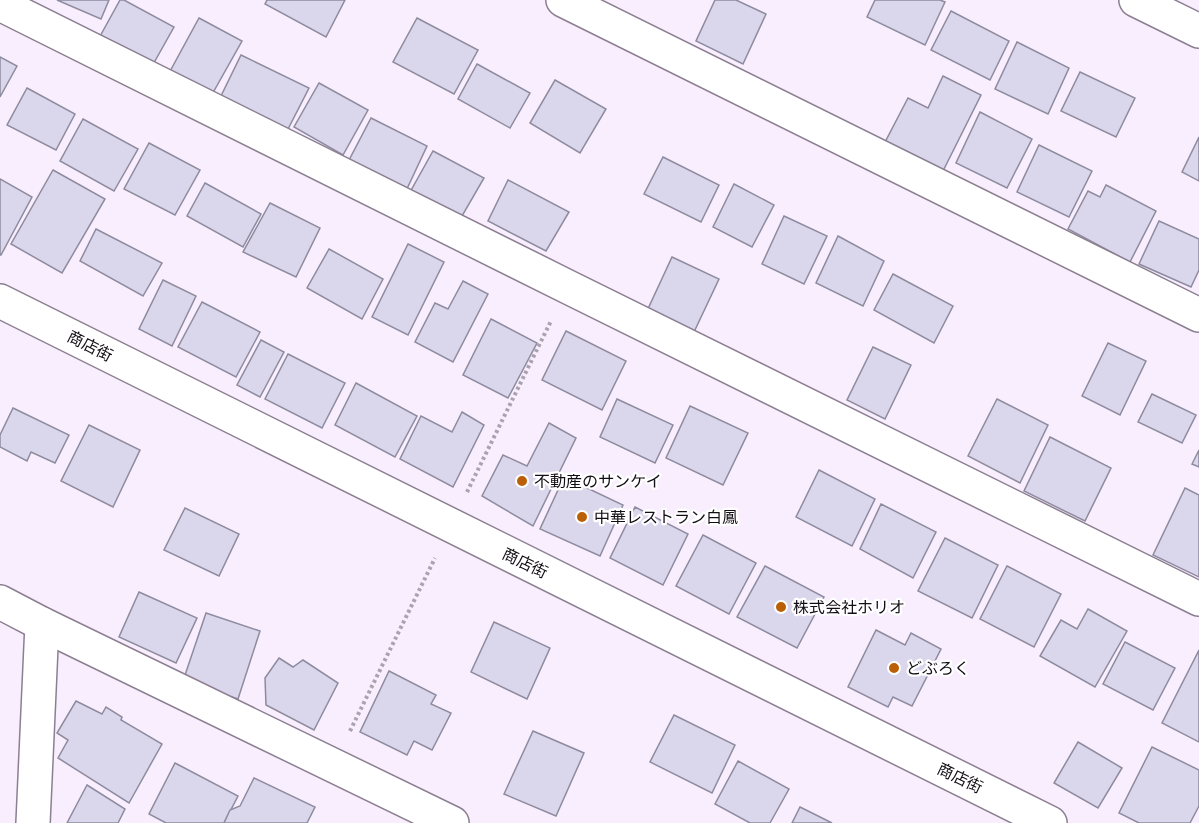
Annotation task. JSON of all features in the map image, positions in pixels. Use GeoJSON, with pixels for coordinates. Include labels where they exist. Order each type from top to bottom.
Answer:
{"type":"FeatureCollection","features":[{"type":"Feature","properties":{"kind":"street"},"geometry":{"type":"LineString","coordinates":[[563,0],[1199,315]]}},
{"type":"Feature","properties":{"kind":"street"},"geometry":{"type":"LineString","coordinates":[[1136,0],[1199,31]]}},
{"type":"Feature","properties":{"kind":"street"},"geometry":{"type":"LineString","coordinates":[[0,4],[1199,599]]}},
{"type":"Feature","properties":{"kind":"street","name":"商店街"},"geometry":{"type":"LineString","coordinates":[[0,301],[1050,823]]}},
{"type":"Feature","properties":{"kind":"street"},"geometry":{"type":"LineString","coordinates":[[0,602],[452,823]]}},
{"type":"Feature","properties":{"kind":"street"},"geometry":{"type":"LineString","coordinates":[[33,823],[42,624]]}},
{"type":"Feature","properties":{"kind":"path"},"geometry":{"type":"LineString","coordinates":[[334,765],[568,287]]}},
{"type":"Feature","properties":{"kind":"building"},"geometry":{"type":"Polygon","coordinates":[[[57,0],[109,0],[101,19],[57,0]]]}},
{"type":"Feature","properties":{"kind":"building"},"geometry":{"type":"Polygon","coordinates":[[[120,0],[174,27],[151,68],[98,40],[120,0]]]}},
{"type":"Feature","properties":{"kind":"building"},"geometry":{"type":"Polygon","coordinates":[[[267,0],[345,0],[326,37],[265,4],[267,0]]]}},
{"type":"Feature","properties":{"kind":"building"},"geometry":{"type":"Polygon","coordinates":[[[715,0],[736,0],[766,14],[743,64],[696,41],[715,0]]]}},
{"type":"Feature","properties":{"kind":"building"},"geometry":{"type":"Polygon","coordinates":[[[875,0],[940,0],[945,2],[925,45],[867,17],[875,0]]]}},
{"type":"Feature","properties":{"kind":"building"},"geometry":{"type":"Polygon","coordinates":[[[951,11],[1009,41],[990,80],[931,50],[951,11]]]}},
{"type":"Feature","properties":{"kind":"building"},"geometry":{"type":"Polygon","coordinates":[[[199,18],[242,41],[210,98],[168,75],[199,18]]]}},
{"type":"Feature","properties":{"kind":"building"},"geometry":{"type":"Polygon","coordinates":[[[417,18],[478,50],[454,94],[393,62],[417,18]]]}},
{"type":"Feature","properties":{"kind":"building"},"geometry":{"type":"Polygon","coordinates":[[[1017,42],[1069,68],[1048,114],[995,89],[1017,42]]]}},
{"type":"Feature","properties":{"kind":"building"},"geometry":{"type":"Polygon","coordinates":[[[241,55],[309,88],[287,131],[220,98],[241,55]]]}},
{"type":"Feature","properties":{"kind":"building"},"geometry":{"type":"Polygon","coordinates":[[[0,57],[17,66],[0,97],[0,57]]]}},
{"type":"Feature","properties":{"kind":"building"},"geometry":{"type":"Polygon","coordinates":[[[477,64],[530,93],[510,128],[458,99],[477,64]]]}},
{"type":"Feature","properties":{"kind":"building"},"geometry":{"type":"Polygon","coordinates":[[[1080,72],[1135,98],[1116,137],[1061,111],[1080,72]]]}},
{"type":"Feature","properties":{"kind":"building"},"geometry":{"type":"Polygon","coordinates":[[[943,76],[981,95],[940,177],[882,148],[908,98],[928,108],[943,76]]]}},
{"type":"Feature","properties":{"kind":"building"},"geometry":{"type":"Polygon","coordinates":[[[555,80],[606,109],[580,153],[530,123],[555,80]]]}},
{"type":"Feature","properties":{"kind":"building"},"geometry":{"type":"Polygon","coordinates":[[[319,83],[368,110],[343,155],[294,127],[319,83]]]}},
{"type":"Feature","properties":{"kind":"building"},"geometry":{"type":"Polygon","coordinates":[[[27,88],[75,114],[56,150],[7,125],[27,88]]]}},
{"type":"Feature","properties":{"kind":"building"},"geometry":{"type":"Polygon","coordinates":[[[980,112],[1032,139],[1007,188],[956,163],[980,112]]]}},
{"type":"Feature","properties":{"kind":"building"},"geometry":{"type":"Polygon","coordinates":[[[371,118],[427,146],[405,193],[347,164],[371,118]]]}},
{"type":"Feature","properties":{"kind":"building"},"geometry":{"type":"Polygon","coordinates":[[[83,119],[138,149],[114,191],[60,161],[83,119]]]}},
{"type":"Feature","properties":{"kind":"building"},"geometry":{"type":"Polygon","coordinates":[[[1199,137],[1199,181],[1182,172],[1199,137]]]}},
{"type":"Feature","properties":{"kind":"building"},"geometry":{"type":"Polygon","coordinates":[[[149,143],[200,170],[175,215],[124,189],[149,143]]]}},
{"type":"Feature","properties":{"kind":"building"},"geometry":{"type":"Polygon","coordinates":[[[1039,145],[1092,171],[1069,217],[1017,192],[1039,145]]]}},
{"type":"Feature","properties":{"kind":"building"},"geometry":{"type":"Polygon","coordinates":[[[433,151],[484,178],[458,223],[409,194],[433,151]]]}},
{"type":"Feature","properties":{"kind":"building"},"geometry":{"type":"Polygon","coordinates":[[[663,157],[719,185],[701,222],[644,194],[663,157]]]}},
{"type":"Feature","properties":{"kind":"building"},"geometry":{"type":"Polygon","coordinates":[[[53,170],[105,199],[62,273],[11,244],[53,170]]]}},
{"type":"Feature","properties":{"kind":"building"},"geometry":{"type":"Polygon","coordinates":[[[0,179],[32,197],[1,255],[0,255],[0,179]]]}},
{"type":"Feature","properties":{"kind":"building"},"geometry":{"type":"Polygon","coordinates":[[[508,180],[569,212],[546,251],[488,221],[508,180]]]}},
{"type":"Feature","properties":{"kind":"building"},"geometry":{"type":"Polygon","coordinates":[[[205,183],[261,214],[243,247],[187,216],[205,183]]]}},
{"type":"Feature","properties":{"kind":"building"},"geometry":{"type":"Polygon","coordinates":[[[734,184],[774,205],[752,247],[713,227],[734,184]]]}},
{"type":"Feature","properties":{"kind":"building"},"geometry":{"type":"Polygon","coordinates":[[[1106,185],[1156,211],[1130,262],[1068,229],[1088,191],[1100,197],[1106,185]]]}},
{"type":"Feature","properties":{"kind":"building"},"geometry":{"type":"Polygon","coordinates":[[[270,203],[320,228],[296,277],[243,252],[270,203]]]}},
{"type":"Feature","properties":{"kind":"building"},"geometry":{"type":"Polygon","coordinates":[[[784,216],[827,236],[804,284],[762,264],[784,216]]]}},
{"type":"Feature","properties":{"kind":"building"},"geometry":{"type":"Polygon","coordinates":[[[1159,221],[1199,239],[1199,270],[1191,287],[1139,264],[1159,221]]]}},
{"type":"Feature","properties":{"kind":"building"},"geometry":{"type":"Polygon","coordinates":[[[96,229],[162,263],[143,296],[80,261],[96,229]]]}},
{"type":"Feature","properties":{"kind":"building"},"geometry":{"type":"Polygon","coordinates":[[[838,236],[884,261],[863,306],[816,283],[838,236]]]}},
{"type":"Feature","properties":{"kind":"building"},"geometry":{"type":"Polygon","coordinates":[[[408,244],[444,262],[408,335],[372,317],[408,244]]]}},
{"type":"Feature","properties":{"kind":"building"},"geometry":{"type":"Polygon","coordinates":[[[329,249],[383,279],[362,319],[307,288],[329,249]]]}},
{"type":"Feature","properties":{"kind":"building"},"geometry":{"type":"Polygon","coordinates":[[[672,257],[719,279],[694,332],[647,311],[672,257]]]}},
{"type":"Feature","properties":{"kind":"building"},"geometry":{"type":"Polygon","coordinates":[[[893,274],[953,306],[934,343],[874,310],[893,274]]]}},
{"type":"Feature","properties":{"kind":"building"},"geometry":{"type":"Polygon","coordinates":[[[163,280],[196,296],[172,346],[139,329],[163,280]]]}},
{"type":"Feature","properties":{"kind":"building"},"geometry":{"type":"Polygon","coordinates":[[[463,281],[488,294],[453,362],[415,342],[435,303],[448,309],[463,281]]]}},
{"type":"Feature","properties":{"kind":"building"},"geometry":{"type":"Polygon","coordinates":[[[202,302],[260,332],[236,377],[178,347],[202,302]]]}},
{"type":"Feature","properties":{"kind":"building"},"geometry":{"type":"Polygon","coordinates":[[[491,319],[537,343],[508,398],[463,375],[491,319]]]}},
{"type":"Feature","properties":{"kind":"building"},"geometry":{"type":"Polygon","coordinates":[[[566,331],[626,361],[602,410],[542,380],[566,331]]]}},
{"type":"Feature","properties":{"kind":"building"},"geometry":{"type":"Polygon","coordinates":[[[261,340],[284,352],[260,397],[237,385],[261,340]]]}},
{"type":"Feature","properties":{"kind":"building"},"geometry":{"type":"Polygon","coordinates":[[[1108,343],[1146,361],[1120,415],[1082,396],[1108,343]]]}},
{"type":"Feature","properties":{"kind":"building"},"geometry":{"type":"Polygon","coordinates":[[[873,347],[911,365],[885,419],[847,400],[873,347]]]}},
{"type":"Feature","properties":{"kind":"building"},"geometry":{"type":"Polygon","coordinates":[[[288,354],[345,383],[322,428],[265,399],[288,354]]]}},
{"type":"Feature","properties":{"kind":"building"},"geometry":{"type":"Polygon","coordinates":[[[356,383],[417,416],[395,457],[335,425],[356,383]]]}},
{"type":"Feature","properties":{"kind":"building"},"geometry":{"type":"Polygon","coordinates":[[[1152,394],[1196,415],[1182,443],[1138,422],[1152,394]]]}},
{"type":"Feature","properties":{"kind":"building"},"geometry":{"type":"Polygon","coordinates":[[[617,399],[673,425],[655,463],[600,437],[617,399]]]}},
{"type":"Feature","properties":{"kind":"building"},"geometry":{"type":"Polygon","coordinates":[[[997,399],[1048,425],[1020,483],[968,456],[997,399]]]}},
{"type":"Feature","properties":{"kind":"building"},"geometry":{"type":"Polygon","coordinates":[[[690,406],[748,433],[723,485],[666,458],[690,406]]]}},
{"type":"Feature","properties":{"kind":"building"},"geometry":{"type":"Polygon","coordinates":[[[13,408],[69,435],[55,463],[31,452],[27,461],[0,447],[0,435],[13,408]]]}},
{"type":"Feature","properties":{"kind":"building"},"geometry":{"type":"Polygon","coordinates":[[[462,412],[484,425],[453,487],[400,459],[421,416],[452,432],[462,412]]]}},
{"type":"Feature","properties":{"kind":"building","name":"不動産のサンケイ"},"geometry":{"type":"Polygon","coordinates":[[[549,423],[576,438],[533,526],[482,496],[503,455],[527,466],[549,423]]]}},
{"type":"Feature","properties":{"kind":"building"},"geometry":{"type":"Polygon","coordinates":[[[89,425],[140,450],[113,507],[61,481],[89,425]]]}},
{"type":"Feature","properties":{"kind":"building"},"geometry":{"type":"Polygon","coordinates":[[[1050,437],[1111,468],[1085,521],[1024,491],[1050,437]]]}},
{"type":"Feature","properties":{"kind":"building"},"geometry":{"type":"Polygon","coordinates":[[[1199,450],[1199,467],[1192,464],[1199,450]]]}},
{"type":"Feature","properties":{"kind":"building"},"geometry":{"type":"Polygon","coordinates":[[[819,470],[875,499],[852,546],[796,517],[819,470]]]}},
{"type":"Feature","properties":{"kind":"building","name":"中華レストラン白鳳"},"geometry":{"type":"Polygon","coordinates":[[[564,477],[623,505],[600,556],[540,529],[564,477]]]}},
{"type":"Feature","properties":{"kind":"building"},"geometry":{"type":"Polygon","coordinates":[[[1185,488],[1199,495],[1199,577],[1153,555],[1185,488]]]}},
{"type":"Feature","properties":{"kind":"building"},"geometry":{"type":"Polygon","coordinates":[[[881,504],[936,532],[913,578],[860,549],[881,504]]]}},
{"type":"Feature","properties":{"kind":"building"},"geometry":{"type":"Polygon","coordinates":[[[635,507],[688,534],[663,585],[610,558],[635,507]]]}},
{"type":"Feature","properties":{"kind":"building"},"geometry":{"type":"Polygon","coordinates":[[[185,508],[239,534],[219,576],[164,550],[185,508]]]}},
{"type":"Feature","properties":{"kind":"building"},"geometry":{"type":"Polygon","coordinates":[[[703,535],[756,563],[729,614],[676,586],[703,535]]]}},
{"type":"Feature","properties":{"kind":"building"},"geometry":{"type":"Polygon","coordinates":[[[945,538],[998,565],[972,618],[918,591],[945,538]]]}},
{"type":"Feature","properties":{"kind":"building","name":"株式会社ホリオ"},"geometry":{"type":"Polygon","coordinates":[[[765,566],[824,597],[797,648],[737,617],[765,566]]]}},
{"type":"Feature","properties":{"kind":"building"},"geometry":{"type":"Polygon","coordinates":[[[1007,566],[1061,594],[1034,647],[980,619],[1007,566]]]}},
{"type":"Feature","properties":{"kind":"building"},"geometry":{"type":"Polygon","coordinates":[[[139,592],[197,618],[176,663],[119,637],[139,592]]]}},
{"type":"Feature","properties":{"kind":"building"},"geometry":{"type":"Polygon","coordinates":[[[1088,609],[1127,631],[1095,687],[1040,656],[1061,620],[1077,629],[1088,609]]]}},
{"type":"Feature","properties":{"kind":"building"},"geometry":{"type":"Polygon","coordinates":[[[206,613],[260,631],[238,699],[183,681],[206,613]]]}},
{"type":"Feature","properties":{"kind":"building"},"geometry":{"type":"Polygon","coordinates":[[[494,622],[550,648],[527,699],[471,672],[494,622]]]}},
{"type":"Feature","properties":{"kind":"building","name":"どぶろく"},"geometry":{"type":"Polygon","coordinates":[[[876,630],[905,645],[911,633],[941,649],[912,706],[893,697],[888,707],[848,687],[876,630]]]}},
{"type":"Feature","properties":{"kind":"building"},"geometry":{"type":"Polygon","coordinates":[[[1125,642],[1175,668],[1153,710],[1103,684],[1125,642]]]}},
{"type":"Feature","properties":{"kind":"building"},"geometry":{"type":"Polygon","coordinates":[[[1199,650],[1199,742],[1162,723],[1199,650]]]}},
{"type":"Feature","properties":{"kind":"building"},"geometry":{"type":"Polygon","coordinates":[[[279,658],[293,667],[303,660],[338,683],[314,730],[266,705],[265,678],[279,658]]]}},
{"type":"Feature","properties":{"kind":"building"},"geometry":{"type":"Polygon","coordinates":[[[389,671],[436,695],[431,704],[451,713],[432,750],[414,741],[407,755],[360,732],[389,671]]]}},
{"type":"Feature","properties":{"kind":"building"},"geometry":{"type":"Polygon","coordinates":[[[76,701],[102,714],[106,707],[122,717],[121,720],[162,744],[129,803],[58,758],[68,740],[57,733],[76,701]]]}},
{"type":"Feature","properties":{"kind":"building"},"geometry":{"type":"Polygon","coordinates":[[[674,715],[735,745],[712,793],[650,762],[674,715]]]}},
{"type":"Feature","properties":{"kind":"building"},"geometry":{"type":"Polygon","coordinates":[[[533,731],[584,753],[556,816],[504,794],[533,731]]]}},
{"type":"Feature","properties":{"kind":"building"},"geometry":{"type":"Polygon","coordinates":[[[1078,742],[1122,768],[1098,808],[1054,783],[1078,742]]]}},
{"type":"Feature","properties":{"kind":"building"},"geometry":{"type":"Polygon","coordinates":[[[1152,747],[1199,770],[1199,806],[1190,823],[1139,823],[1119,813],[1152,747]]]}},
{"type":"Feature","properties":{"kind":"building"},"geometry":{"type":"Polygon","coordinates":[[[738,761],[789,789],[770,823],[750,823],[715,804],[738,761]]]}},
{"type":"Feature","properties":{"kind":"building"},"geometry":{"type":"Polygon","coordinates":[[[175,763],[238,796],[224,823],[166,823],[149,814],[175,763]]]}},
{"type":"Feature","properties":{"kind":"building"},"geometry":{"type":"Polygon","coordinates":[[[254,778],[315,807],[307,823],[224,823],[230,810],[240,806],[254,778]]]}},
{"type":"Feature","properties":{"kind":"building"},"geometry":{"type":"Polygon","coordinates":[[[87,785],[125,809],[118,823],[67,823],[87,785]]]}},
{"type":"Feature","properties":{"kind":"building"},"geometry":{"type":"Polygon","coordinates":[[[800,807],[832,823],[792,823],[800,807]]]}},
{"type":"Feature","properties":{"kind":"place","name":"不動産のサンケイ"},"geometry":{"type":"Point","coordinates":[522,481]}},
{"type":"Feature","properties":{"kind":"place","name":"中華レストラン白鳳"},"geometry":{"type":"Point","coordinates":[582,517]}},
{"type":"Feature","properties":{"kind":"place","name":"株式会社ホリオ"},"geometry":{"type":"Point","coordinates":[781,607]}},
{"type":"Feature","properties":{"kind":"place","name":"どぶろく"},"geometry":{"type":"Point","coordinates":[894,668]}}]}
